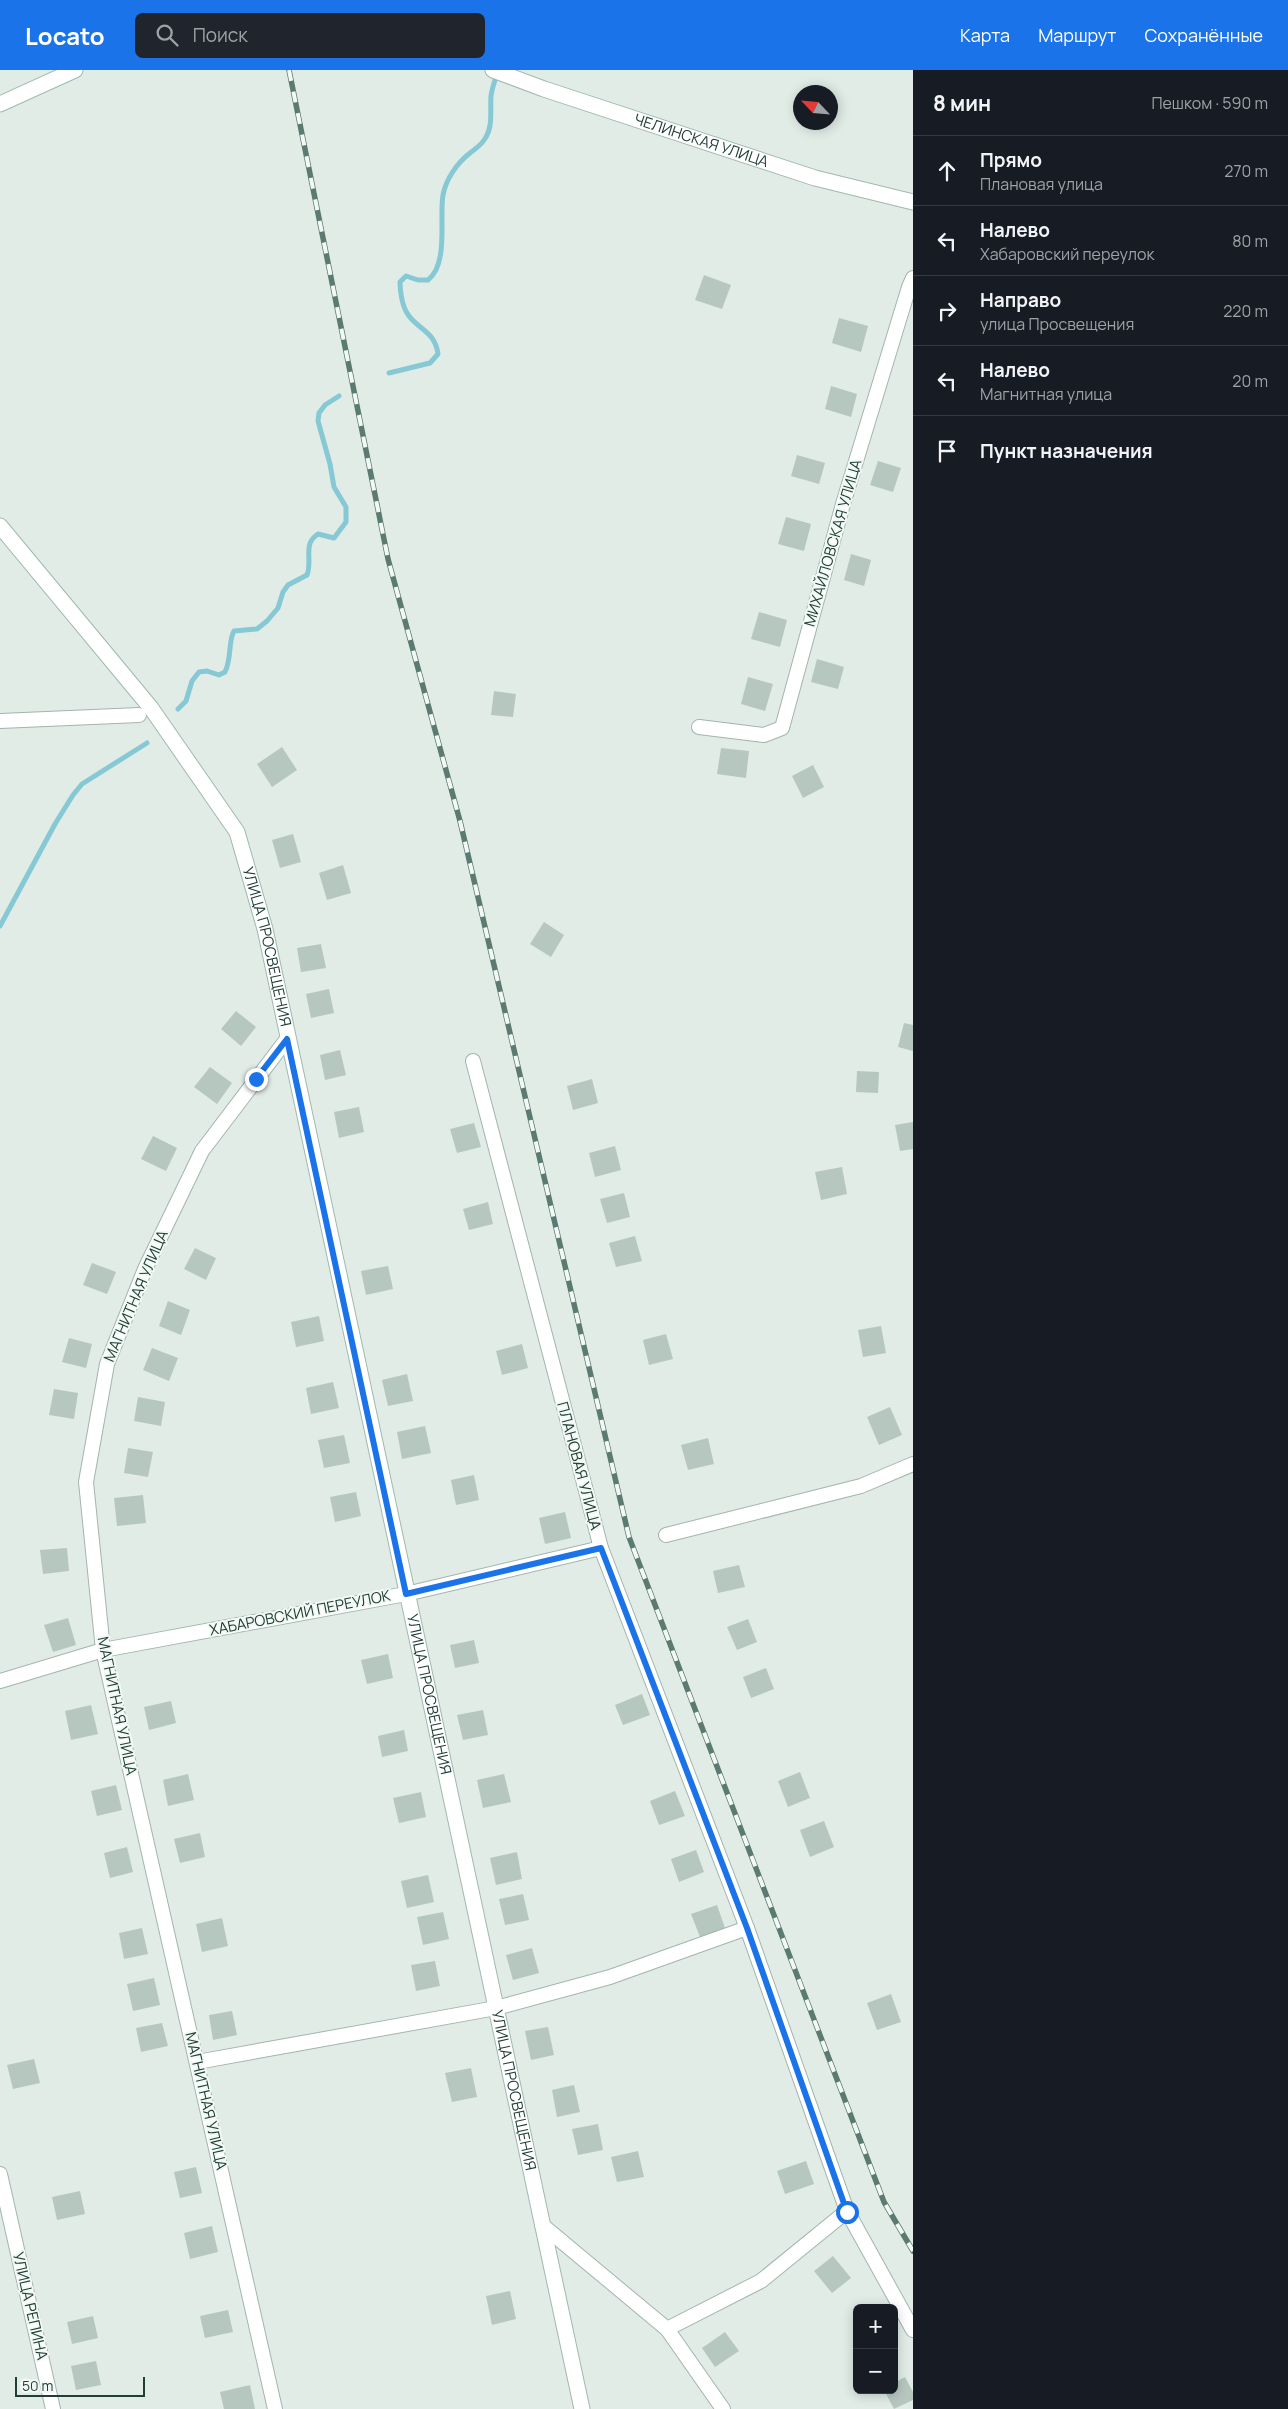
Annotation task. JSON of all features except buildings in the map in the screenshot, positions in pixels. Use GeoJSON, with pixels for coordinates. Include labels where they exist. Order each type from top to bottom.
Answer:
{"type":"FeatureCollection","features":[{"type":"Feature","properties":{"kind":"street"},"geometry":{"type":"LineString","coordinates":[[0,104],[75,70]]}},
{"type":"Feature","properties":{"kind":"street","name":"ЧЕЛИНСКАЯ УЛИЦА"},"geometry":{"type":"LineString","coordinates":[[493,70],[544,89],[815,178],[913,202]]}},
{"type":"Feature","properties":{"kind":"street","name":"МИХАЙЛОВСКАЯ УЛИЦА"},"geometry":{"type":"LineString","coordinates":[[699,727],[764,736],[782,728],[843,504],[908,287],[913,278]]}},
{"type":"Feature","properties":{"kind":"street","name":"УЛИЦА ПРОСВЕЩЕНИЯ"},"geometry":{"type":"LineString","coordinates":[[0,526],[151,708],[237,832],[265,929],[287,1039],[582,2409]]}},
{"type":"Feature","properties":{"kind":"street"},"geometry":{"type":"LineString","coordinates":[[0,722],[139,715]]}},
{"type":"Feature","properties":{"kind":"street","name":"МАГНИТНАЯ УЛИЦА"},"geometry":{"type":"LineString","coordinates":[[275,2409],[103,1650],[86,1482],[107,1364],[145,1269],[202,1151],[287,1039]]}},
{"type":"Feature","properties":{"kind":"street","name":"ПЛАНОВАЯ УЛИЦА"},"geometry":{"type":"LineString","coordinates":[[474,1061],[601,1548],[747,1928],[847,2212],[913,2330]]}},
{"type":"Feature","properties":{"kind":"street"},"geometry":{"type":"LineString","coordinates":[[666,1535],[861,1486],[913,1464]]}},
{"type":"Feature","properties":{"kind":"street","name":"ХАБАРОВСКИЙ ПЕРЕУЛОК"},"geometry":{"type":"LineString","coordinates":[[0,1681],[103,1650],[406,1594],[601,1548]]}},
{"type":"Feature","properties":{"kind":"street"},"geometry":{"type":"LineString","coordinates":[[197,2062],[496,2008],[610,1977],[747,1928]]}},
{"type":"Feature","properties":{"kind":"street","name":"УЛИЦА РЕПИНА"},"geometry":{"type":"LineString","coordinates":[[0,2174],[53,2409]]}},
{"type":"Feature","properties":{"kind":"street"},"geometry":{"type":"LineString","coordinates":[[667,2329],[762,2281],[847,2212]]}},
{"type":"Feature","properties":{"kind":"street"},"geometry":{"type":"LineString","coordinates":[[542,2225],[667,2329],[723,2409]]}},
{"type":"Feature","properties":{"kind":"waterway"},"geometry":{"type":"LineString","coordinates":[[389,373],[430,363],[438,354],[433,340],[405,310],[400,282],[406,276],[418,280],[428,280],[435,273],[441,252],[444,189],[449,177],[457,166],[481,144],[488,132],[491,96],[497,73]]}},
{"type":"Feature","properties":{"kind":"waterway"},"geometry":{"type":"LineString","coordinates":[[178,709],[186,701],[192,681],[199,672],[207,671],[219,675],[225,672],[229,661],[234,631],[257,629],[278,608],[283,592],[288,585],[307,575],[309,569],[309,547],[313,538],[318,534],[334,538],[346,522],[346,507],[334,487],[330,464],[318,421],[319,413],[325,405],[339,396]]}},
{"type":"Feature","properties":{"kind":"waterway"},"geometry":{"type":"LineString","coordinates":[[0,926],[55,824],[73,795],[82,784],[147,743]]}},
{"type":"Feature","properties":{"kind":"railway"},"geometry":{"type":"LineString","coordinates":[[289,70],[388,559],[460,821],[629,1537],[884,2202],[913,2251]]}},
{"type":"Feature","properties":{"kind":"route"},"geometry":{"type":"LineString","coordinates":[[256,1079],[287,1039],[406,1594],[601,1548],[747,1928],[847,2212]]}}]}
